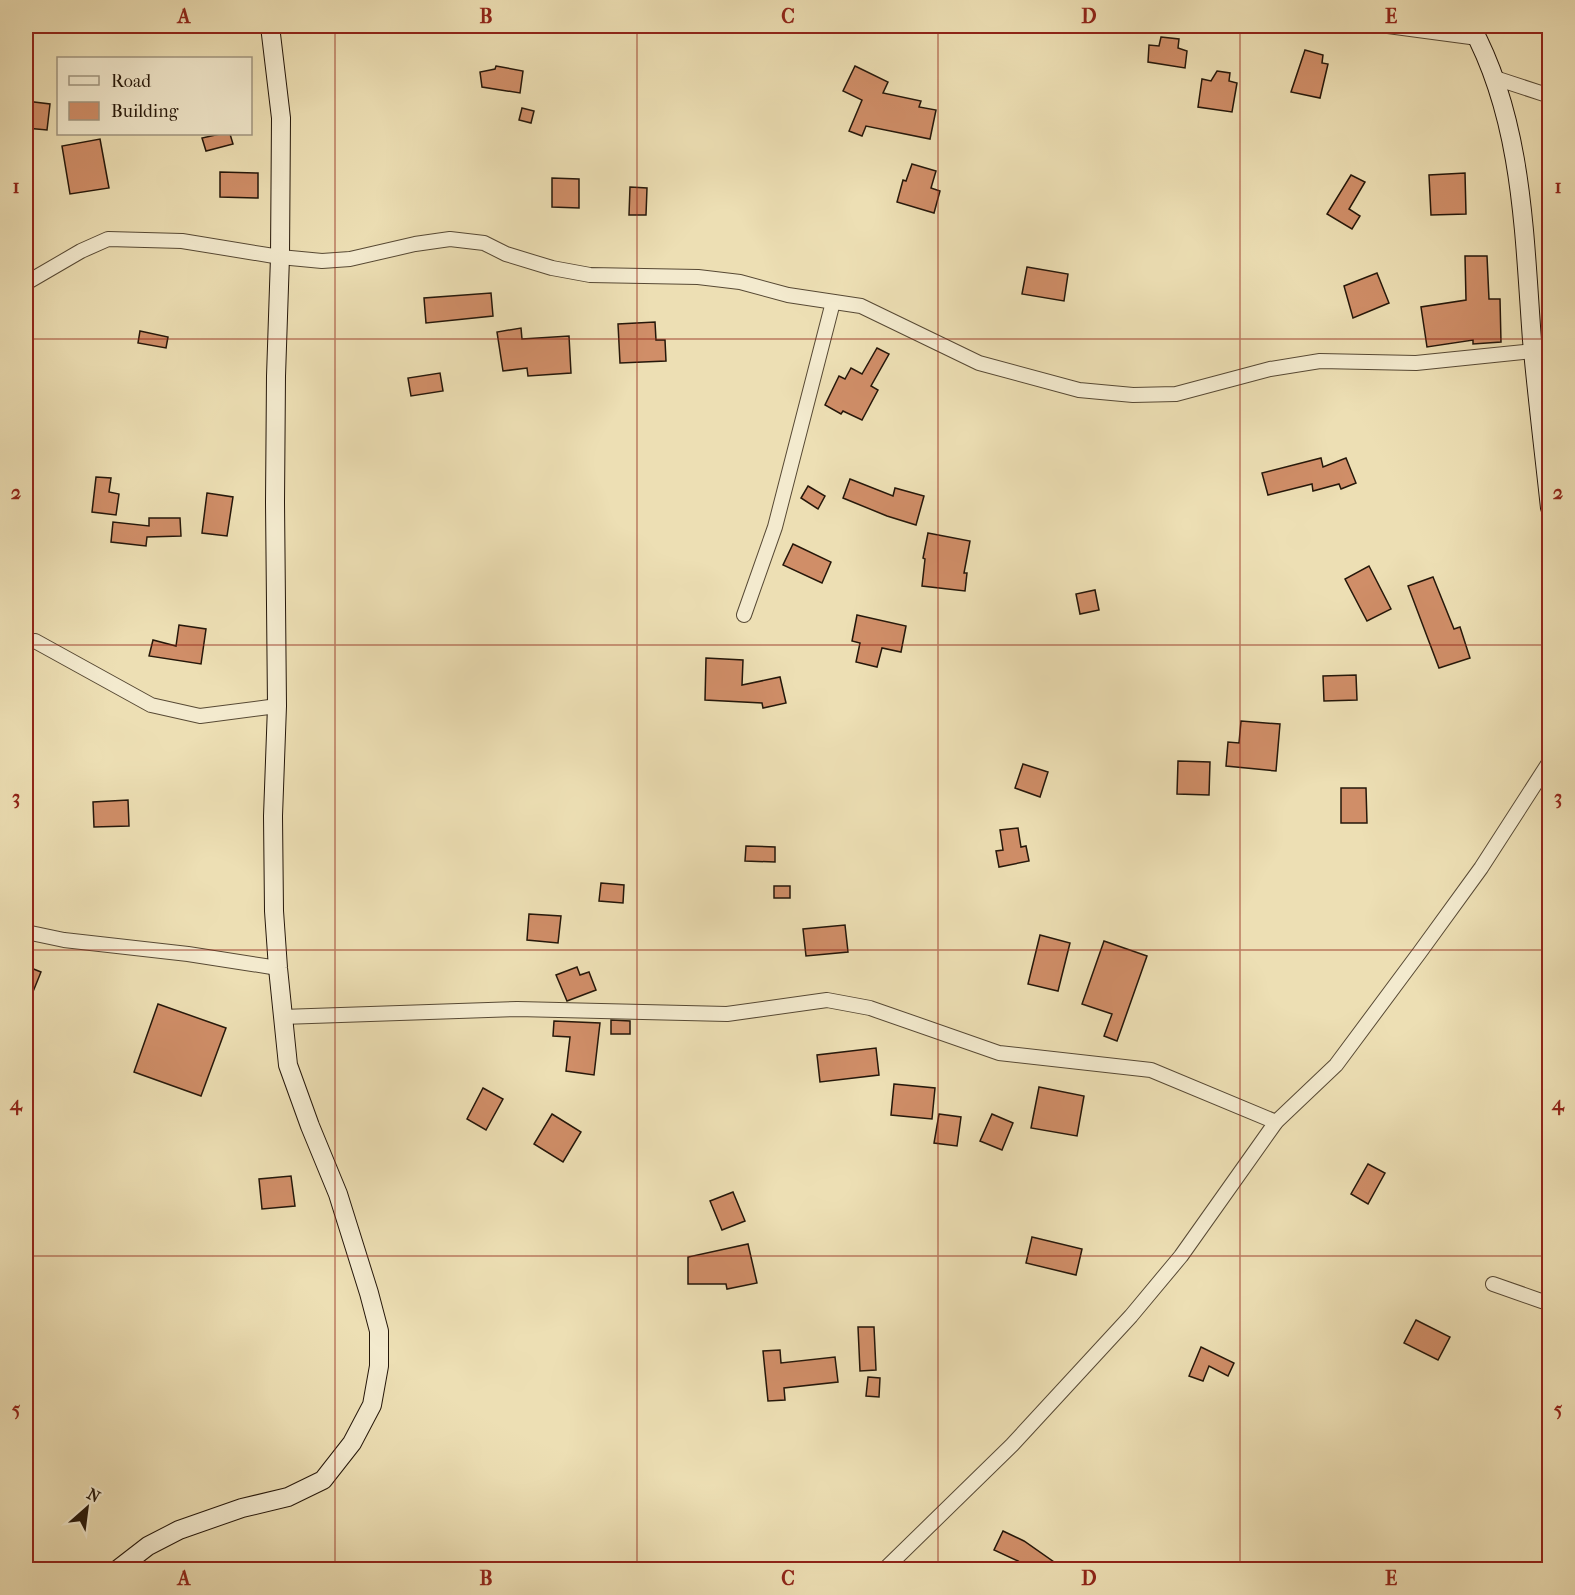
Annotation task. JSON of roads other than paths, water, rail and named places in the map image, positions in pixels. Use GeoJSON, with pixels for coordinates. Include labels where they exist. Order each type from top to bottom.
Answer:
{"type":"FeatureCollection","features":[{"type":"Feature","properties":{"kind":"street"},"geometry":{"type":"LineString","coordinates":[[117,1569],[148,1546],[179,1530],[242,1508],[288,1497],[323,1480],[352,1443],[372,1405],[379,1366],[379,1331],[369,1293],[338,1194],[288,1065],[278,968],[274,911],[273,828],[277,706],[275,479],[281,118],[270,26]]}},
{"type":"Feature","properties":{"kind":"street"},"geometry":{"type":"LineString","coordinates":[[1388,26],[1474,32],[1495,78],[1507,124],[1522,205],[1533,351],[1550,508]]}},
{"type":"Feature","properties":{"kind":"street"},"geometry":{"type":"LineString","coordinates":[[1495,78],[1550,96]]}},
{"type":"Feature","properties":{"kind":"street"},"geometry":{"type":"LineString","coordinates":[[26,283],[81,251],[108,239],[182,241],[280,257],[322,261],[350,259],[415,244],[450,239],[484,243],[506,254],[552,268],[590,275],[698,277],[740,282],[788,296],[861,306],[979,363],[1079,390],[1132,395],[1176,393],[1270,369],[1320,361],[1416,363],[1533,351]]}},
{"type":"Feature","properties":{"kind":"street"},"geometry":{"type":"LineString","coordinates":[[744,615],[775,527],[834,302]]}},
{"type":"Feature","properties":{"kind":"street"},"geometry":{"type":"LineString","coordinates":[[36,641],[151,705],[200,716],[277,706]]}},
{"type":"Feature","properties":{"kind":"street"},"geometry":{"type":"LineString","coordinates":[[884,1569],[1012,1445],[1131,1316],[1181,1256],[1276,1122],[1336,1065],[1481,868],[1550,761]]}},
{"type":"Feature","properties":{"kind":"street"},"geometry":{"type":"LineString","coordinates":[[26,932],[64,940],[188,954],[278,968]]}},
{"type":"Feature","properties":{"kind":"street"},"geometry":{"type":"LineString","coordinates":[[282,1017],[517,1009],[727,1014],[827,1000],[870,1008],[999,1053],[1150,1070],[1276,1122]]}},
{"type":"Feature","properties":{"kind":"street"},"geometry":{"type":"LineString","coordinates":[[1493,1284],[1550,1304]]}}]}
